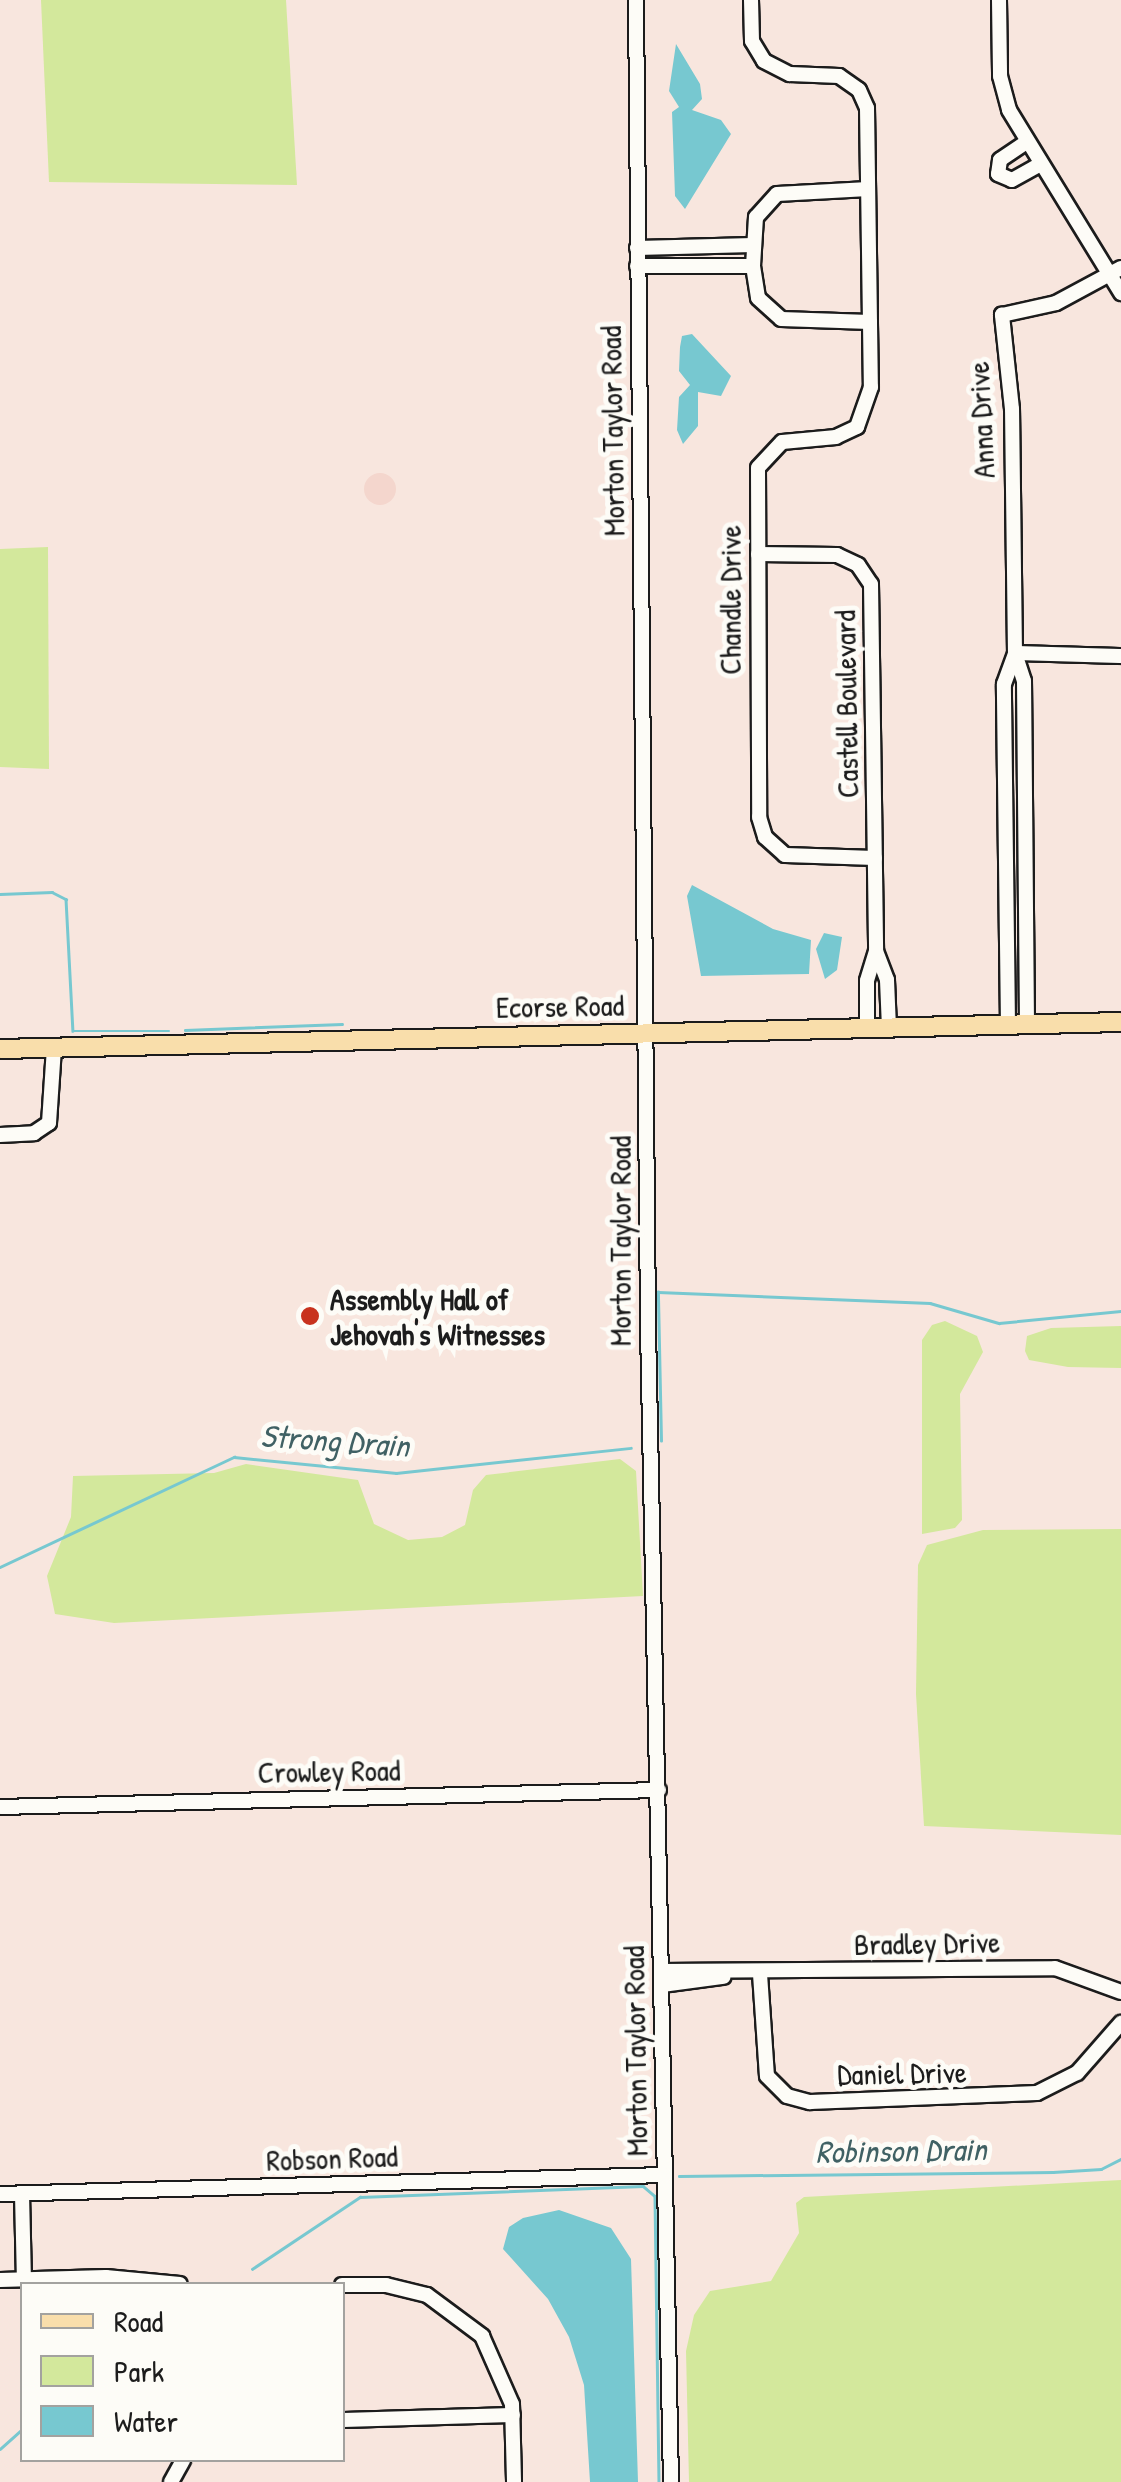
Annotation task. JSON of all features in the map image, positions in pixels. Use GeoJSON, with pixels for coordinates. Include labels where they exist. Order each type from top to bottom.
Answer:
{"type":"FeatureCollection","features":[{"type":"Feature","properties":{"kind":"main road","name":"Ecorse Road"},"geometry":{"type":"LineString","coordinates":[[0,1049],[1121,1022]]}},
{"type":"Feature","properties":{"kind":"street","name":"Morton Taylor Road"},"geometry":{"type":"LineString","coordinates":[[636,0],[646,1032],[671,2482]]}},
{"type":"Feature","properties":{"kind":"street","name":"Chandle Drive"},"geometry":{"type":"LineString","coordinates":[[750,0],[752,41],[767,64],[790,74],[839,76],[859,90],[867,108],[868,156],[870,322],[866,415],[844,436],[790,439],[765,456],[757,474],[762,831],[774,848],[792,857],[875,858]]}},
{"type":"Feature","properties":{"kind":"street"},"geometry":{"type":"LineString","coordinates":[[999,0],[1001,84],[1026,143],[1116,272],[1121,293]]}},
{"type":"Feature","properties":{"kind":"street"},"geometry":{"type":"LineString","coordinates":[[1026,143],[1000,160],[998,174],[1012,180],[1039,164]]}},
{"type":"Feature","properties":{"kind":"street"},"geometry":{"type":"LineString","coordinates":[[868,189],[777,194],[756,217],[753,266],[758,298],[780,319],[870,322]]}},
{"type":"Feature","properties":{"kind":"street"},"geometry":{"type":"LineString","coordinates":[[637,248],[753,245]]}},
{"type":"Feature","properties":{"kind":"street"},"geometry":{"type":"LineString","coordinates":[[637,266],[753,266]]}},
{"type":"Feature","properties":{"kind":"street","name":"Anna Drive"},"geometry":{"type":"LineString","coordinates":[[1017,1024],[1024,681],[1015,654],[1012,409],[1002,315],[1056,303],[1116,272]]}},
{"type":"Feature","properties":{"kind":"street","name":"Castell Boulevard"},"geometry":{"type":"LineString","coordinates":[[758,554],[837,554],[868,576],[876,951],[867,981],[867,1028]]}},
{"type":"Feature","properties":{"kind":"street"},"geometry":{"type":"LineString","coordinates":[[1015,654],[1121,656]]}},
{"type":"Feature","properties":{"kind":"street","name":"Castell Boulevard"},"geometry":{"type":"LineString","coordinates":[[876,951],[886,980],[889,1028]]}},
{"type":"Feature","properties":{"kind":"street"},"geometry":{"type":"LineString","coordinates":[[0,1135],[34,1134],[50,1123],[54,1048]]}},
{"type":"Feature","properties":{"kind":"street","name":"Crowley Road"},"geometry":{"type":"LineString","coordinates":[[0,1807],[659,1790]]}},
{"type":"Feature","properties":{"kind":"street","name":"Bradley Drive"},"geometry":{"type":"LineString","coordinates":[[662,1978],[703,1984],[728,1975],[1055,1968],[1121,1992]]}},
{"type":"Feature","properties":{"kind":"street","name":"Daniel Drive"},"geometry":{"type":"LineString","coordinates":[[760,1974],[767,2076],[786,2096],[810,2102],[1037,2093],[1078,2072],[1121,2023]]}},
{"type":"Feature","properties":{"kind":"street","name":"Robson Road"},"geometry":{"type":"LineString","coordinates":[[0,2194],[664,2174]]}},
{"type":"Feature","properties":{"kind":"street"},"geometry":{"type":"LineString","coordinates":[[22,2194],[24,2279]]}},
{"type":"Feature","properties":{"kind":"street"},"geometry":{"type":"LineString","coordinates":[[0,2280],[118,2282]]}},
{"type":"Feature","properties":{"kind":"street"},"geometry":{"type":"LineString","coordinates":[[345,2285],[412,2290],[454,2310],[496,2358],[513,2415],[514,2482]]}},
{"type":"Feature","properties":{"kind":"street"},"geometry":{"type":"LineString","coordinates":[[345,2420],[513,2415]]}},
{"type":"Feature","properties":{"kind":"shaded area"},"geometry":{"type":"Polygon","coordinates":[[[380,473],[392,477],[396,489],[392,501],[380,505],[368,501],[364,489],[368,477],[380,473]]]}},
{"type":"Feature","properties":{"kind":"green space"},"geometry":{"type":"Polygon","coordinates":[[[41,0],[286,0],[297,185],[49,182],[41,0]]]}},
{"type":"Feature","properties":{"kind":"green space"},"geometry":{"type":"Polygon","coordinates":[[[48,547],[49,769],[0,767],[0,549],[48,547]]]}},
{"type":"Feature","properties":{"kind":"green space"},"geometry":{"type":"Polygon","coordinates":[[[945,1321],[977,1336],[983,1352],[960,1394],[962,1520],[955,1528],[922,1534],[922,1340],[932,1325],[945,1321]]]}},
{"type":"Feature","properties":{"kind":"green space"},"geometry":{"type":"Polygon","coordinates":[[[1121,1326],[1121,1368],[1068,1367],[1029,1360],[1025,1351],[1027,1336],[1051,1328],[1121,1326]]]}},
{"type":"Feature","properties":{"kind":"green space"},"geometry":{"type":"Polygon","coordinates":[[[620,1459],[636,1471],[643,1596],[114,1623],[55,1614],[47,1576],[71,1517],[73,1476],[214,1473],[246,1464],[358,1480],[374,1524],[408,1540],[442,1537],[465,1525],[473,1490],[486,1475],[620,1459]]]}},
{"type":"Feature","properties":{"kind":"green space"},"geometry":{"type":"Polygon","coordinates":[[[1121,1529],[1121,1835],[924,1826],[916,1694],[918,1565],[927,1545],[983,1530],[1121,1529]]]}},
{"type":"Feature","properties":{"kind":"green space"},"geometry":{"type":"Polygon","coordinates":[[[1121,2180],[1121,2482],[689,2482],[686,2351],[694,2315],[710,2291],[771,2281],[799,2233],[796,2203],[804,2197],[1121,2180]]]}},
{"type":"Feature","properties":{"kind":"water"},"geometry":{"type":"Polygon","coordinates":[[[676,44],[700,84],[702,99],[692,110],[721,120],[731,134],[685,209],[675,196],[672,112],[679,107],[669,91],[676,44]]]}},
{"type":"Feature","properties":{"kind":"water"},"geometry":{"type":"Polygon","coordinates":[[[692,334],[731,376],[721,396],[698,392],[698,426],[683,444],[677,430],[679,397],[690,385],[679,371],[680,347],[682,336],[692,334]]]}},
{"type":"Feature","properties":{"kind":"water"},"geometry":{"type":"Polygon","coordinates":[[[692,885],[773,929],[811,940],[809,974],[701,976],[687,896],[692,885]]]}},
{"type":"Feature","properties":{"kind":"water"},"geometry":{"type":"Polygon","coordinates":[[[824,933],[842,937],[837,970],[825,979],[816,949],[824,933]]]}},
{"type":"Feature","properties":{"kind":"water"},"geometry":{"type":"Polygon","coordinates":[[[559,2210],[611,2228],[631,2259],[638,2482],[590,2482],[584,2385],[569,2337],[548,2299],[503,2249],[509,2227],[523,2218],[559,2210]]]}},
{"type":"Feature","properties":{"kind":"waterway"},"geometry":{"type":"LineString","coordinates":[[0,894],[52,892],[66,899],[73,1031],[169,1031]]}},
{"type":"Feature","properties":{"kind":"waterway"},"geometry":{"type":"LineString","coordinates":[[185,1030],[342,1024]]}},
{"type":"Feature","properties":{"kind":"waterway","name":"Strong Drain"},"geometry":{"type":"LineString","coordinates":[[661,1441],[658,1292],[930,1303],[999,1323],[1121,1311]]}},
{"type":"Feature","properties":{"kind":"waterway","name":"Strong Drain"},"geometry":{"type":"LineString","coordinates":[[0,1567],[234,1457],[396,1473],[631,1448]]}},
{"type":"Feature","properties":{"kind":"waterway","name":"Robinson Drain"},"geometry":{"type":"LineString","coordinates":[[679,2176],[1053,2172],[1101,2169],[1121,2159]]}},
{"type":"Feature","properties":{"kind":"waterway","name":"Robinson Drain"},"geometry":{"type":"LineString","coordinates":[[252,2269],[360,2197],[643,2186],[655,2196],[659,2482]]}},
{"type":"Feature","properties":{"kind":"waterway","name":"Robinson Drain"},"geometry":{"type":"LineString","coordinates":[[0,2449],[20,2431]]}},
{"type":"Feature","properties":{"kind":"place","name":"Assembly Hall of Jehovah's Witnesses"},"geometry":{"type":"Point","coordinates":[310,1316]}}]}
